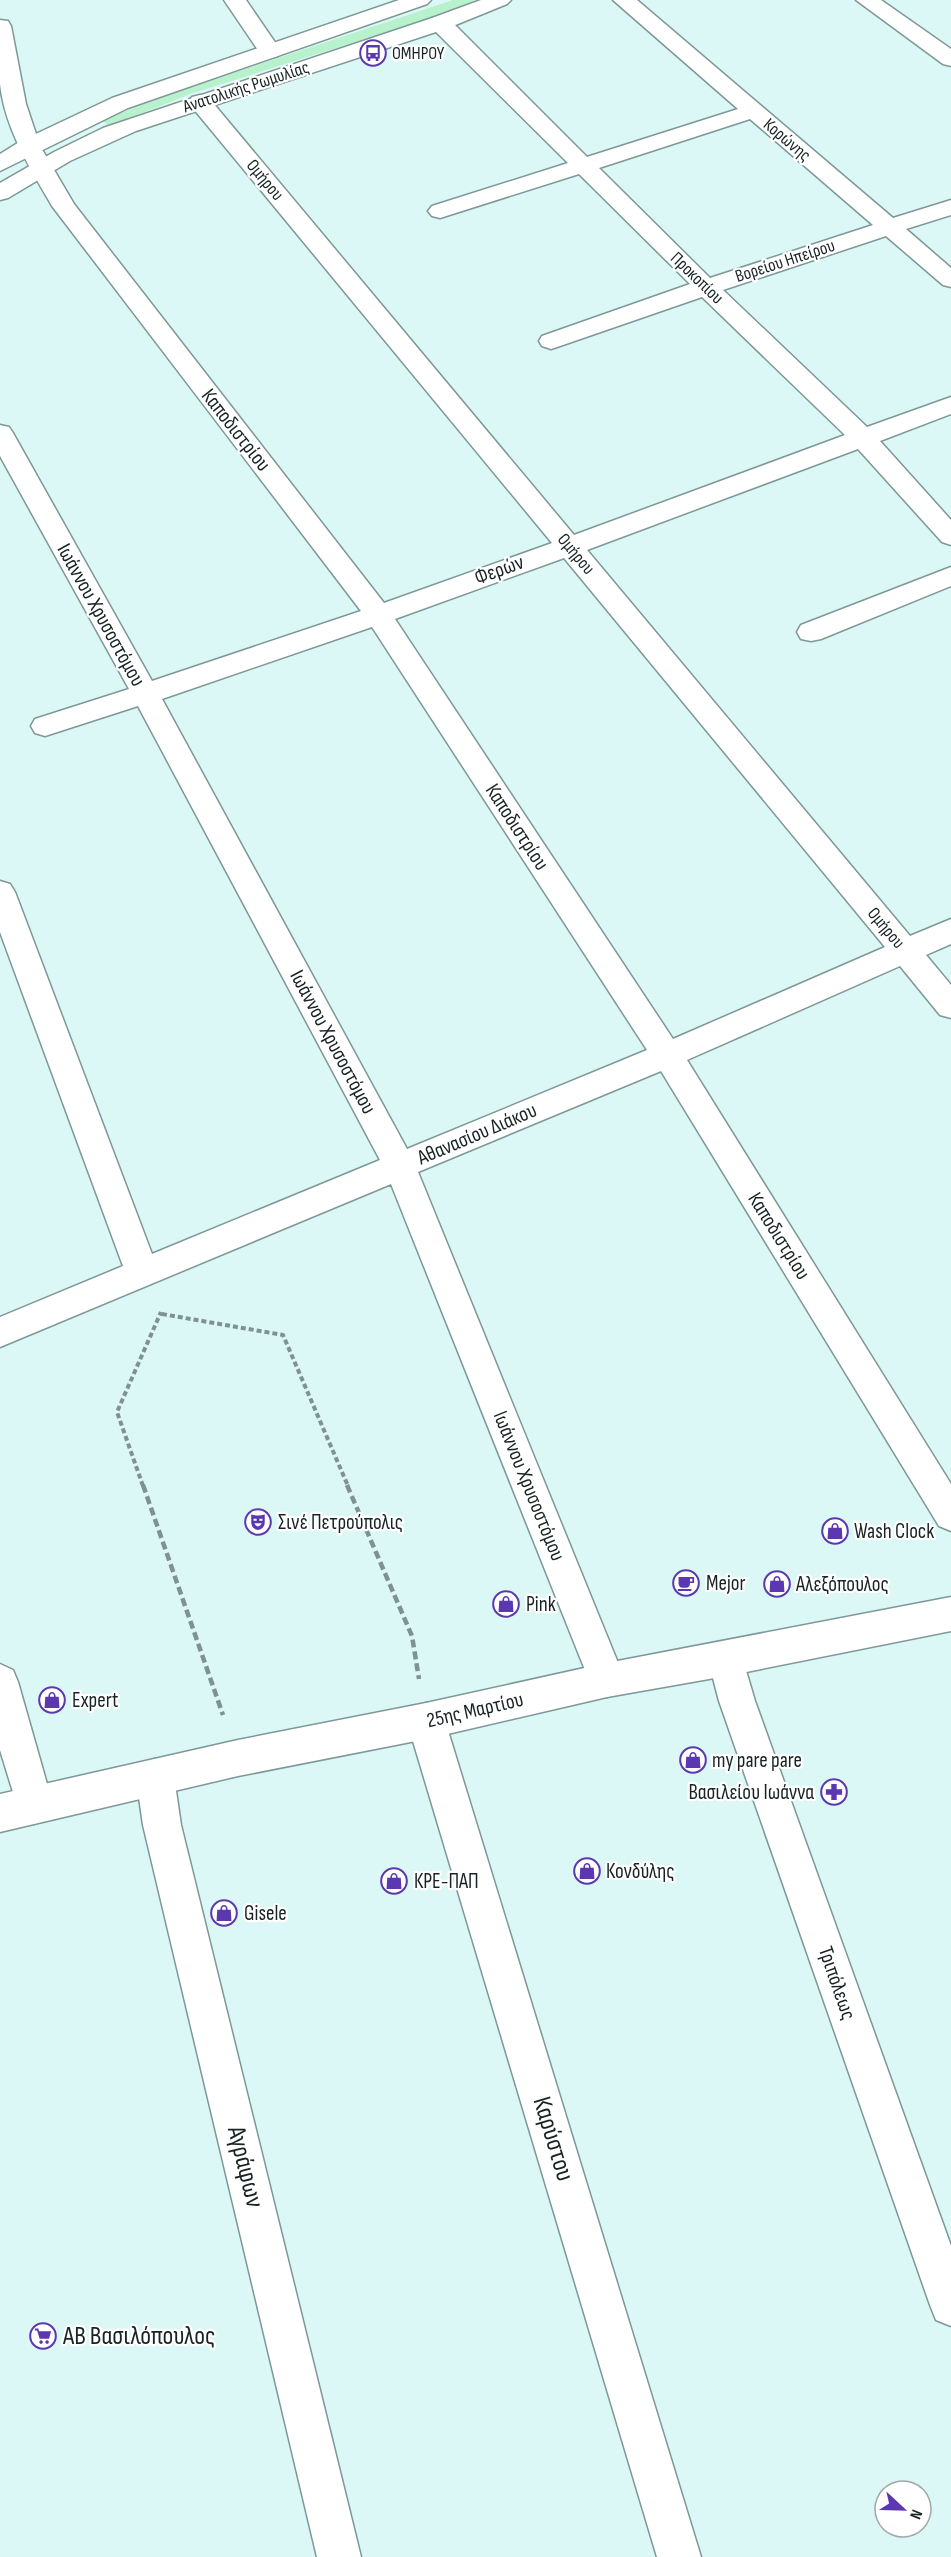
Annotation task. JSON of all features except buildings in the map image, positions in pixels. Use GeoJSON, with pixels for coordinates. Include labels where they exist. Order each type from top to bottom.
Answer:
{"type":"FeatureCollection","features":[{"type":"Feature","properties":{"kind":"street"},"geometry":{"type":"LineString","coordinates":[[235,0],[270,51]]}},
{"type":"Feature","properties":{"kind":"street","name":"Ανατολικής Ρωμυλίας"},"geometry":{"type":"LineString","coordinates":[[0,194],[35,157],[120,103],[420,0]]}},
{"type":"Feature","properties":{"kind":"street","name":"Ανατολικής Ρωμυλίας"},"geometry":{"type":"LineString","coordinates":[[0,164],[35,157],[95,139],[200,102],[440,24],[500,0]]}},
{"type":"Feature","properties":{"kind":"street","name":"Κορώνης"},"geometry":{"type":"LineString","coordinates":[[624,0],[951,280]]}},
{"type":"Feature","properties":{"kind":"street"},"geometry":{"type":"LineString","coordinates":[[867,0],[951,59]]}},
{"type":"Feature","properties":{"kind":"street","name":"Προκοπίου"},"geometry":{"type":"LineString","coordinates":[[440,24],[706,287],[863,438],[951,536]]}},
{"type":"Feature","properties":{"kind":"street","name":"Καποδιστρίου"},"geometry":{"type":"LineString","coordinates":[[0,26],[15,104],[35,157],[64,206],[378,614],[667,1054],[951,1515]]}},
{"type":"Feature","properties":{"kind":"street","name":"Ομήρου"},"geometry":{"type":"LineString","coordinates":[[200,102],[951,1006]]}},
{"type":"Feature","properties":{"kind":"street"},"geometry":{"type":"LineString","coordinates":[[440,211],[753,111]]}},
{"type":"Feature","properties":{"kind":"street","name":"Βορείου Ηπείρου"},"geometry":{"type":"LineString","coordinates":[[551,341],[706,287],[951,207]]}},
{"type":"Feature","properties":{"kind":"street","name":"Φερών"},"geometry":{"type":"LineString","coordinates":[[45,726],[146,694],[378,614],[951,405]]}},
{"type":"Feature","properties":{"kind":"street","name":"Ιωάννου Χρυσοστόμου"},"geometry":{"type":"LineString","coordinates":[[0,433],[146,694],[400,1167],[607,1680]]}},
{"type":"Feature","properties":{"kind":"street"},"geometry":{"type":"LineString","coordinates":[[811,632],[951,576]]}},
{"type":"Feature","properties":{"kind":"street"},"geometry":{"type":"LineString","coordinates":[[0,892],[142,1272]]}},
{"type":"Feature","properties":{"kind":"street","name":"Αθανασίου Διάκου"},"geometry":{"type":"LineString","coordinates":[[0,1332],[400,1167],[951,931]]}},
{"type":"Feature","properties":{"kind":"street","name":"25ης Μαρτίου"},"geometry":{"type":"LineString","coordinates":[[17,1809],[238,1758],[426,1721],[607,1680],[951,1614]]}},
{"type":"Feature","properties":{"kind":"street","name":"Τριπόλεως"},"geometry":{"type":"LineString","coordinates":[[726,1659],[741,1712],[951,2305]]}},
{"type":"Feature","properties":{"kind":"street"},"geometry":{"type":"LineString","coordinates":[[0,1682],[17,1809]]}},
{"type":"Feature","properties":{"kind":"street","name":"Καρύστου"},"geometry":{"type":"LineString","coordinates":[[426,1721],[680,2557]]}},
{"type":"Feature","properties":{"kind":"street","name":"Αγράφων"},"geometry":{"type":"LineString","coordinates":[[155,1777],[162,1825],[339,2557]]}},
{"type":"Feature","properties":{"kind":"path"},"geometry":{"type":"LineString","coordinates":[[142,1272],[162,1314]]}},
{"type":"Feature","properties":{"kind":"path"},"geometry":{"type":"LineString","coordinates":[[162,1314],[283,1335],[411,1636],[426,1721]]}},
{"type":"Feature","properties":{"kind":"path"},"geometry":{"type":"LineString","coordinates":[[162,1314],[117,1412],[238,1758]]}},
{"type":"Feature","properties":{"kind":"green space"},"geometry":{"type":"Polygon","coordinates":[[[453,0],[475,0],[441,15],[193,93],[109,126],[102,120],[188,88],[453,0]]]}},
{"type":"Feature","properties":{"kind":"place","name":"ΟΜΗΡΟΥ"},"geometry":{"type":"Point","coordinates":[373,53]}},
{"type":"Feature","properties":{"kind":"place","name":"Σινέ Πετρούπολις"},"geometry":{"type":"Point","coordinates":[258,1522]}},
{"type":"Feature","properties":{"kind":"place","name":"Wash Clock"},"geometry":{"type":"Point","coordinates":[835,1531]}},
{"type":"Feature","properties":{"kind":"place","name":"Mejor"},"geometry":{"type":"Point","coordinates":[686,1583]}},
{"type":"Feature","properties":{"kind":"place","name":"Αλεξόπουλος"},"geometry":{"type":"Point","coordinates":[777,1584]}},
{"type":"Feature","properties":{"kind":"place","name":"Pink"},"geometry":{"type":"Point","coordinates":[506,1604]}},
{"type":"Feature","properties":{"kind":"place","name":"Expert"},"geometry":{"type":"Point","coordinates":[52,1700]}},
{"type":"Feature","properties":{"kind":"place","name":"my pare pare"},"geometry":{"type":"Point","coordinates":[693,1760]}},
{"type":"Feature","properties":{"kind":"place","name":"Βασιλείου Ιωάννα"},"geometry":{"type":"Point","coordinates":[834,1792]}},
{"type":"Feature","properties":{"kind":"place","name":"Κονδύλης"},"geometry":{"type":"Point","coordinates":[587,1871]}},
{"type":"Feature","properties":{"kind":"place","name":"ΚΡΕ-ΠΑΠ"},"geometry":{"type":"Point","coordinates":[394,1881]}},
{"type":"Feature","properties":{"kind":"place","name":"Gisele"},"geometry":{"type":"Point","coordinates":[224,1913]}},
{"type":"Feature","properties":{"kind":"place","name":"ΑΒ Βασιλόπουλος"},"geometry":{"type":"Point","coordinates":[43,2336]}}]}
